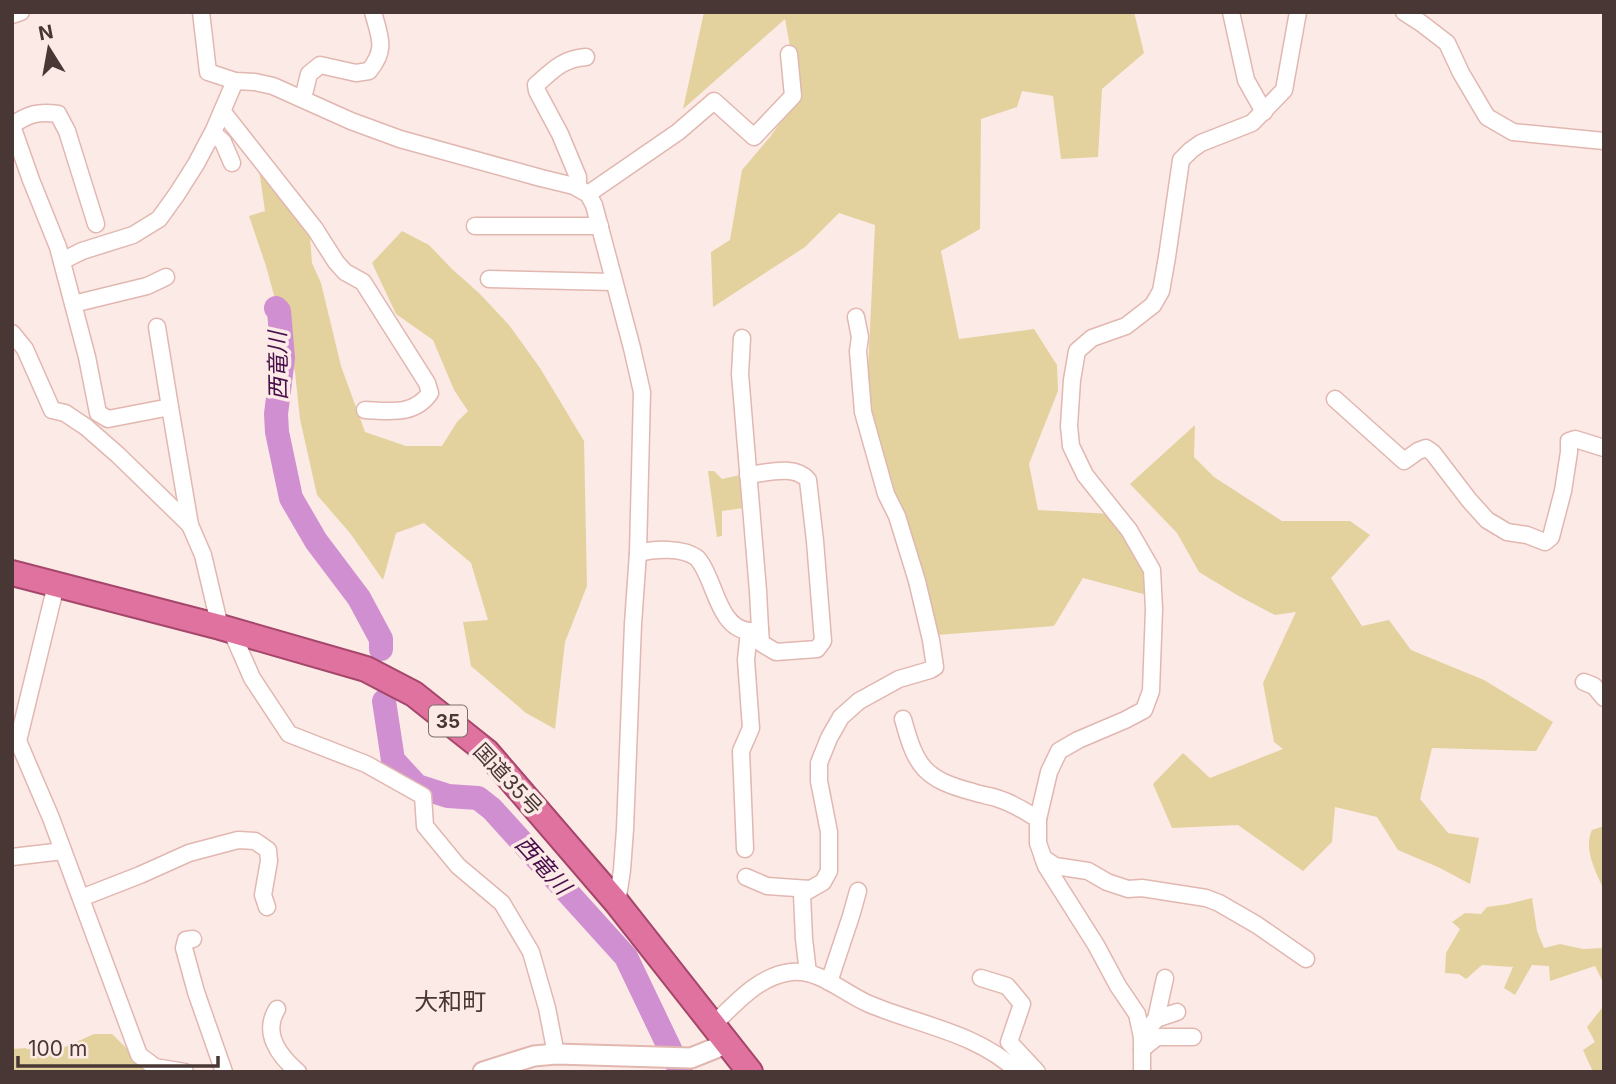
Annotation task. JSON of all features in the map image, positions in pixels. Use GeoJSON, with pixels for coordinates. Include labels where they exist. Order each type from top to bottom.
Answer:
{"type":"FeatureCollection","features":[{"type":"Feature","properties":{"kind":"highway","name":"国道35号"},"geometry":{"type":"LineString","coordinates":[[12,573],[226,628],[366,669],[414,694],[487,752],[617,903],[750,1072]]}},
{"type":"Feature","properties":{"kind":"street"},"geometry":{"type":"LineString","coordinates":[[12,15],[21,12]]}},
{"type":"Feature","properties":{"kind":"street"},"geometry":{"type":"LineString","coordinates":[[201,12],[208,72],[234,81],[273,86],[351,121],[400,139],[574,186],[583,191]]}},
{"type":"Feature","properties":{"kind":"street"},"geometry":{"type":"LineString","coordinates":[[303,98],[309,74],[320,65],[356,73],[369,71],[379,60],[380,41],[373,12]]}},
{"type":"Feature","properties":{"kind":"street"},"geometry":{"type":"LineString","coordinates":[[1231,12],[1246,80],[1264,112]]}},
{"type":"Feature","properties":{"kind":"street"},"geometry":{"type":"LineString","coordinates":[[1142,1072],[1142,1043],[1137,1014],[1059,887],[1038,843],[1038,819],[1049,772],[1059,751],[1144,709],[1151,691],[1154,609],[1152,570],[1129,530],[1085,475],[1071,446],[1069,426],[1072,380],[1077,351],[1092,338],[1126,326],[1153,305],[1161,291],[1181,160],[1201,143],[1252,123],[1284,90],[1298,12]]}},
{"type":"Feature","properties":{"kind":"street"},"geometry":{"type":"LineString","coordinates":[[1404,12],[1447,43],[1487,117],[1513,132],[1604,141]]}},
{"type":"Feature","properties":{"kind":"street"},"geometry":{"type":"LineString","coordinates":[[583,191],[678,132],[714,101],[754,137],[793,96],[789,54]]}},
{"type":"Feature","properties":{"kind":"street"},"geometry":{"type":"LineString","coordinates":[[586,57],[571,58],[563,62],[536,85],[583,191],[594,205],[642,392],[638,553],[622,870],[617,903]]}},
{"type":"Feature","properties":{"kind":"street"},"geometry":{"type":"LineString","coordinates":[[62,261],[82,251],[133,235],[159,219],[213,133],[234,81]]}},
{"type":"Feature","properties":{"kind":"street"},"geometry":{"type":"LineString","coordinates":[[222,111],[315,229],[336,262],[345,272],[363,282],[427,383],[430,393],[413,408],[402,411],[365,410]]}},
{"type":"Feature","properties":{"kind":"street"},"geometry":{"type":"LineString","coordinates":[[96,224],[58,114],[45,112],[27,115],[12,125],[58,247],[98,413],[108,419],[170,407]]}},
{"type":"Feature","properties":{"kind":"street"},"geometry":{"type":"LineString","coordinates":[[213,133],[223,142],[232,163]]}},
{"type":"Feature","properties":{"kind":"street"},"geometry":{"type":"LineString","coordinates":[[475,226],[600,226]]}},
{"type":"Feature","properties":{"kind":"street"},"geometry":{"type":"LineString","coordinates":[[73,304],[147,286],[166,277]]}},
{"type":"Feature","properties":{"kind":"street"},"geometry":{"type":"LineString","coordinates":[[489,279],[613,282]]}},
{"type":"Feature","properties":{"kind":"street"},"geometry":{"type":"LineString","coordinates":[[808,973],[802,894],[823,882],[830,871],[829,832],[819,780],[819,763],[829,738],[841,717],[859,701],[899,679],[935,667],[917,581],[897,516],[886,494],[863,412],[858,351],[860,337],[856,317]]}},
{"type":"Feature","properties":{"kind":"street"},"geometry":{"type":"LineString","coordinates":[[157,327],[190,525],[203,555],[226,628],[252,678],[289,734],[366,764],[423,796],[425,826],[458,866],[502,903],[531,952],[547,1008],[556,1054]]}},
{"type":"Feature","properties":{"kind":"street"},"geometry":{"type":"LineString","coordinates":[[12,333],[25,349],[52,410],[65,413],[86,427],[190,525]]}},
{"type":"Feature","properties":{"kind":"street"},"geometry":{"type":"LineString","coordinates":[[742,338],[740,374],[758,590],[755,630],[746,660],[751,728],[741,751],[745,849]]}},
{"type":"Feature","properties":{"kind":"street"},"geometry":{"type":"LineString","coordinates":[[1335,399],[1404,461],[1426,448],[1433,453],[1487,520],[1507,532],[1545,542],[1551,537],[1563,491],[1569,441],[1575,439],[1604,448]]}},
{"type":"Feature","properties":{"kind":"street"},"geometry":{"type":"LineString","coordinates":[[638,553],[653,550],[687,553],[695,557],[707,574],[726,617],[732,623],[755,630],[761,643],[776,652],[817,649],[823,641],[807,480],[803,474],[792,470],[748,475]]}},
{"type":"Feature","properties":{"kind":"street"},"geometry":{"type":"LineString","coordinates":[[56,585],[18,741],[139,1055],[155,1067],[185,1072]]}},
{"type":"Feature","properties":{"kind":"street"},"geometry":{"type":"LineString","coordinates":[[1584,682],[1594,686],[1604,698]]}},
{"type":"Feature","properties":{"kind":"street"},"geometry":{"type":"LineString","coordinates":[[903,719],[909,743],[929,775],[942,782],[1012,804],[1038,819]]}},
{"type":"Feature","properties":{"kind":"street"},"geometry":{"type":"LineString","coordinates":[[80,898],[189,853],[238,840],[255,841],[268,850],[269,861],[263,895],[267,906]]}},
{"type":"Feature","properties":{"kind":"street"},"geometry":{"type":"LineString","coordinates":[[12,858],[63,852]]}},
{"type":"Feature","properties":{"kind":"street"},"geometry":{"type":"LineString","coordinates":[[1044,858],[1055,866],[1088,871],[1107,882],[1128,889],[1142,888],[1206,898],[1219,903],[1306,959]]}},
{"type":"Feature","properties":{"kind":"street"},"geometry":{"type":"LineString","coordinates":[[746,877],[767,886],[810,889]]}},
{"type":"Feature","properties":{"kind":"street"},"geometry":{"type":"LineString","coordinates":[[829,982],[858,891]]}},
{"type":"Feature","properties":{"kind":"street"},"geometry":{"type":"LineString","coordinates":[[193,939],[186,940],[184,948],[224,1072]]}},
{"type":"Feature","properties":{"kind":"street"},"geometry":{"type":"LineString","coordinates":[[483,1072],[534,1056],[556,1054],[691,1058],[720,1035],[752,989],[771,976],[792,972],[808,973],[869,1004],[993,1051],[1018,1072]]}},
{"type":"Feature","properties":{"kind":"street"},"geometry":{"type":"LineString","coordinates":[[981,978],[1007,986],[1023,1004],[1009,1042],[1037,1072]]}},
{"type":"Feature","properties":{"kind":"street"},"geometry":{"type":"LineString","coordinates":[[1142,1043],[1156,1019],[1169,985]]}},
{"type":"Feature","properties":{"kind":"street"},"geometry":{"type":"LineString","coordinates":[[277,1009],[271,1018],[274,1042],[285,1062],[298,1072]]}},
{"type":"Feature","properties":{"kind":"street"},"geometry":{"type":"LineString","coordinates":[[1156,1019],[1177,1012]]}},
{"type":"Feature","properties":{"kind":"street"},"geometry":{"type":"LineString","coordinates":[[1142,1043],[1157,1037],[1193,1037]]}},
{"type":"Feature","properties":{"kind":"shaded area"},"geometry":{"type":"Polygon","coordinates":[[[704,12],[1134,12],[1144,53],[1102,89],[1098,157],[1061,159],[1053,96],[1022,91],[1017,107],[981,119],[980,229],[941,251],[959,339],[1034,329],[1057,365],[1058,391],[1029,464],[1038,510],[1112,514],[1154,579],[1147,595],[1083,578],[1054,626],[937,635],[905,535],[886,461],[865,432],[875,225],[839,213],[805,247],[713,307],[711,252],[730,240],[742,170],[799,96],[785,19],[683,109],[704,12]]]}},
{"type":"Feature","properties":{"kind":"shaded area"},"geometry":{"type":"Polygon","coordinates":[[[259,170],[296,215],[310,238],[312,263],[321,283],[341,366],[365,432],[406,446],[442,446],[457,422],[468,411],[454,390],[433,340],[396,314],[372,263],[402,231],[429,245],[509,325],[540,368],[584,441],[587,586],[565,642],[555,729],[526,713],[471,666],[463,622],[488,620],[471,563],[424,523],[396,533],[383,580],[350,533],[317,495],[300,419],[295,372],[266,266],[249,216],[265,211],[259,170]]]}},
{"type":"Feature","properties":{"kind":"shaded area"},"geometry":{"type":"Polygon","coordinates":[[[1195,425],[1194,457],[1214,477],[1282,521],[1350,521],[1370,535],[1331,578],[1362,626],[1389,620],[1411,650],[1484,680],[1553,722],[1536,751],[1432,748],[1420,799],[1448,833],[1479,838],[1470,884],[1398,850],[1377,817],[1335,807],[1332,842],[1303,871],[1238,825],[1172,828],[1153,784],[1183,753],[1210,778],[1283,749],[1274,742],[1263,683],[1296,612],[1275,615],[1199,572],[1177,533],[1130,484],[1195,425]]]}},
{"type":"Feature","properties":{"kind":"shaded area"},"geometry":{"type":"Polygon","coordinates":[[[708,471],[714,471],[722,479],[740,475],[744,508],[722,511],[722,536],[717,537],[708,471]]]}},
{"type":"Feature","properties":{"kind":"shaded area"},"geometry":{"type":"Polygon","coordinates":[[[1604,826],[1604,890],[1589,845],[1592,830],[1604,826]]]}},
{"type":"Feature","properties":{"kind":"shaded area"},"geometry":{"type":"Polygon","coordinates":[[[1532,898],[1537,931],[1544,948],[1560,944],[1583,949],[1604,948],[1604,1072],[1593,1072],[1583,1050],[1595,1042],[1587,1027],[1602,1008],[1602,980],[1595,966],[1550,981],[1549,966],[1532,965],[1515,995],[1504,988],[1513,967],[1482,965],[1466,979],[1459,974],[1445,973],[1446,953],[1460,929],[1452,922],[1465,913],[1481,914],[1487,907],[1532,898]]]}},
{"type":"Feature","properties":{"kind":"shaded area"},"geometry":{"type":"Polygon","coordinates":[[[94,1034],[112,1034],[151,1072],[12,1072],[12,1049],[26,1048],[49,1054],[94,1034]]]}},
{"type":"Feature","properties":{"kind":"waterway","name":"西竜川"},"geometry":{"type":"LineString","coordinates":[[276,308],[279,311],[283,358],[276,414],[277,432],[291,498],[316,541],[359,598],[381,639],[381,649]]}},
{"type":"Feature","properties":{"kind":"waterway","name":"西竜川"},"geometry":{"type":"LineString","coordinates":[[384,701],[393,760],[417,786],[448,796],[478,798],[492,809],[626,957],[681,1072]]}},
{"type":"Feature","properties":{"kind":"district","name":"大和町"},"geometry":{"type":"Point","coordinates":[450,1001]}}]}
